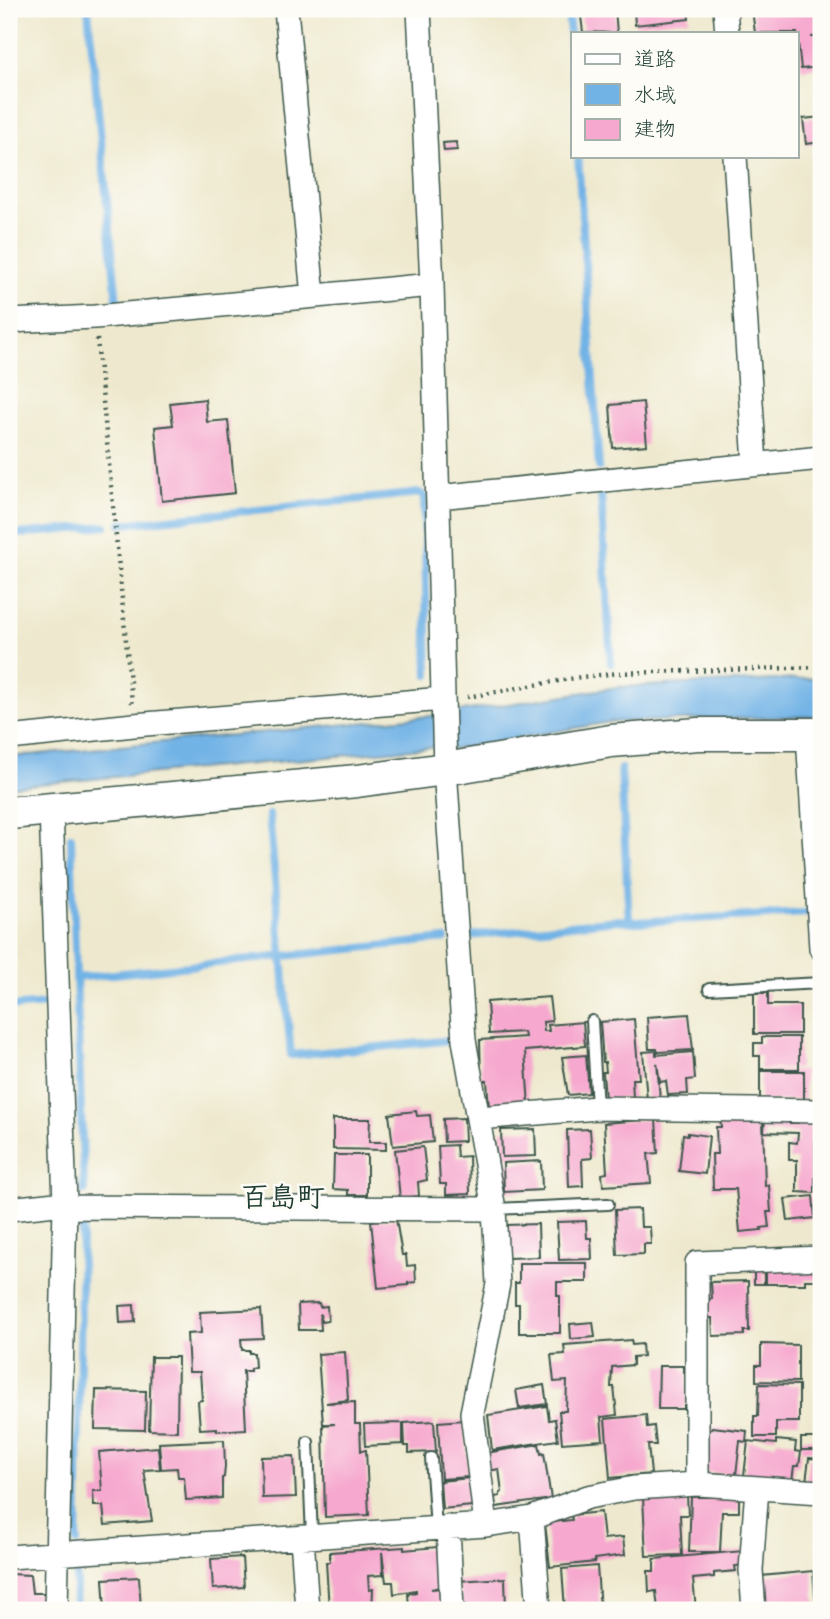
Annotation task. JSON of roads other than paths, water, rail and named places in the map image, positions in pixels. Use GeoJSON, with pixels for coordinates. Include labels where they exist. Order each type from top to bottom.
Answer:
{"type":"FeatureCollection","features":[{"type":"Feature","properties":{"kind":"street"},"geometry":{"type":"LineString","coordinates":[[286,9],[313,296]]}},
{"type":"Feature","properties":{"kind":"street"},"geometry":{"type":"LineString","coordinates":[[419,9],[432,285],[445,761],[464,1040],[494,1209],[498,1284],[472,1413],[486,1525]]}},
{"type":"Feature","properties":{"kind":"street"},"geometry":{"type":"LineString","coordinates":[[725,9],[727,32]]}},
{"type":"Feature","properties":{"kind":"street"},"geometry":{"type":"LineString","coordinates":[[735,158],[755,464]]}},
{"type":"Feature","properties":{"kind":"street"},"geometry":{"type":"LineString","coordinates":[[9,321],[95,317],[432,285]]}},
{"type":"Feature","properties":{"kind":"street"},"geometry":{"type":"LineString","coordinates":[[438,496],[821,458]]}},
{"type":"Feature","properties":{"kind":"street"},"geometry":{"type":"LineString","coordinates":[[9,738],[134,725],[443,704]]}},
{"type":"Feature","properties":{"kind":"street"},"geometry":{"type":"LineString","coordinates":[[9,813],[357,781],[445,761],[611,741],[698,734],[814,734],[821,948]]}},
{"type":"Feature","properties":{"kind":"street"},"geometry":{"type":"LineString","coordinates":[[51,809],[65,1205],[56,1610]]}},
{"type":"Feature","properties":{"kind":"street"},"geometry":{"type":"LineString","coordinates":[[479,1118],[597,1108],[821,1111]]}},
{"type":"Feature","properties":{"kind":"street"},"geometry":{"type":"LineString","coordinates":[[9,1209],[65,1205],[494,1209]]}},
{"type":"Feature","properties":{"kind":"street"},"geometry":{"type":"LineString","coordinates":[[697,1484],[697,1263],[821,1258]]}},
{"type":"Feature","properties":{"kind":"street"},"geometry":{"type":"LineString","coordinates":[[9,1557],[486,1525],[532,1518],[588,1497],[634,1488],[697,1484],[821,1492]]}},
{"type":"Feature","properties":{"kind":"street"},"geometry":{"type":"LineString","coordinates":[[754,1610],[751,1570],[757,1488]]}},
{"type":"Feature","properties":{"kind":"street"},"geometry":{"type":"LineString","coordinates":[[532,1518],[539,1610]]}},
{"type":"Feature","properties":{"kind":"street"},"geometry":{"type":"LineString","coordinates":[[442,1527],[452,1610]]}},
{"type":"Feature","properties":{"kind":"street"},"geometry":{"type":"LineString","coordinates":[[307,1537],[307,1610]]}},
{"type":"Feature","properties":{"kind":"lane"},"geometry":{"type":"LineString","coordinates":[[709,989],[821,983]]}},
{"type":"Feature","properties":{"kind":"lane"},"geometry":{"type":"LineString","coordinates":[[592,1021],[597,1108]]}},
{"type":"Feature","properties":{"kind":"lane"},"geometry":{"type":"LineString","coordinates":[[494,1209],[608,1204]]}},
{"type":"Feature","properties":{"kind":"lane"},"geometry":{"type":"LineString","coordinates":[[307,1537],[308,1441]]}},
{"type":"Feature","properties":{"kind":"lane"},"geometry":{"type":"LineString","coordinates":[[430,1458],[442,1527]]}},
{"type":"Feature","properties":{"kind":"water"},"geometry":{"type":"Polygon","coordinates":[[[821,678],[821,716],[610,722],[455,749],[432,747],[9,787],[9,757],[430,716],[618,687],[821,678]]]}},
{"type":"Feature","properties":{"kind":"waterway"},"geometry":{"type":"LineString","coordinates":[[88,9],[117,302]]}},
{"type":"Feature","properties":{"kind":"waterway"},"geometry":{"type":"LineString","coordinates":[[568,9],[571,49]]}},
{"type":"Feature","properties":{"kind":"waterway"},"geometry":{"type":"LineString","coordinates":[[578,158],[599,467]]}},
{"type":"Feature","properties":{"kind":"waterway"},"geometry":{"type":"LineString","coordinates":[[121,524],[420,493],[424,496],[428,675]]}},
{"type":"Feature","properties":{"kind":"waterway"},"geometry":{"type":"LineString","coordinates":[[601,493],[611,663]]}},
{"type":"Feature","properties":{"kind":"waterway"},"geometry":{"type":"LineString","coordinates":[[9,535],[105,526]]}},
{"type":"Feature","properties":{"kind":"waterway"},"geometry":{"type":"LineString","coordinates":[[621,769],[629,921]]}},
{"type":"Feature","properties":{"kind":"waterway"},"geometry":{"type":"LineString","coordinates":[[269,815],[291,1055],[454,1040]]}},
{"type":"Feature","properties":{"kind":"waterway"},"geometry":{"type":"LineString","coordinates":[[71,837],[84,1191]]}},
{"type":"Feature","properties":{"kind":"waterway"},"geometry":{"type":"LineString","coordinates":[[470,936],[617,920],[635,922],[807,913]]}},
{"type":"Feature","properties":{"kind":"waterway"},"geometry":{"type":"LineString","coordinates":[[76,978],[445,939]]}},
{"type":"Feature","properties":{"kind":"waterway"},"geometry":{"type":"LineString","coordinates":[[9,1007],[47,1004]]}},
{"type":"Feature","properties":{"kind":"waterway"},"geometry":{"type":"LineString","coordinates":[[77,1542],[82,1229]]}},
{"type":"Feature","properties":{"kind":"waterway"},"geometry":{"type":"LineString","coordinates":[[75,1610],[77,1567]]}},
{"type":"Feature","properties":{"kind":"district","name":"百島町"},"geometry":{"type":"Point","coordinates":[283,1196]}}]}
